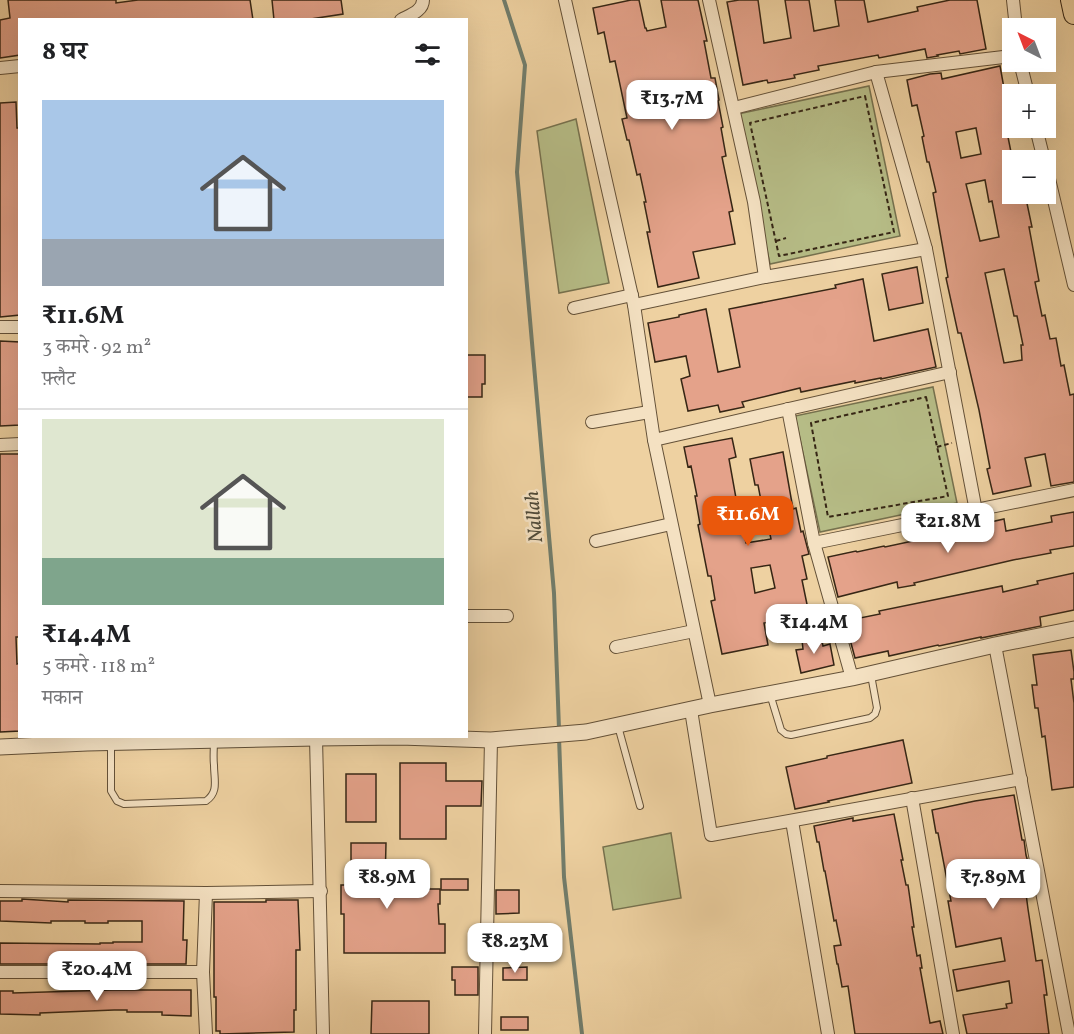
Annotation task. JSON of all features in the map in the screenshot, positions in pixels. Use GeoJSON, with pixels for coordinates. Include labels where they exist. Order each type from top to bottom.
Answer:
{"type":"FeatureCollection","features":[{"type":"Feature","properties":{"kind":"highway"},"geometry":{"type":"LineString","coordinates":[[1071,0],[1074,14]]}},
{"type":"Feature","properties":{"kind":"street"},"geometry":{"type":"LineString","coordinates":[[404,18],[420,9],[423,0]]}},
{"type":"Feature","properties":{"kind":"street"},"geometry":{"type":"LineString","coordinates":[[566,0],[633,300],[654,440],[710,705]]}},
{"type":"Feature","properties":{"kind":"street"},"geometry":{"type":"LineString","coordinates":[[709,0],[754,202],[765,277]]}},
{"type":"Feature","properties":{"kind":"street"},"geometry":{"type":"LineString","coordinates":[[1013,0],[1015,18]]}},
{"type":"Feature","properties":{"kind":"street"},"geometry":{"type":"LineString","coordinates":[[734,108],[876,72],[1002,57]]}},
{"type":"Feature","properties":{"kind":"street"},"geometry":{"type":"LineString","coordinates":[[0,68],[18,66]]}},
{"type":"Feature","properties":{"kind":"street"},"geometry":{"type":"LineString","coordinates":[[876,72],[926,249],[976,511]]}},
{"type":"Feature","properties":{"kind":"street"},"geometry":{"type":"LineString","coordinates":[[1055,204],[1074,285]]}},
{"type":"Feature","properties":{"kind":"street"},"geometry":{"type":"LineString","coordinates":[[574,308],[633,300],[926,249]]}},
{"type":"Feature","properties":{"kind":"street"},"geometry":{"type":"LineString","coordinates":[[0,327],[18,327]]}},
{"type":"Feature","properties":{"kind":"street"},"geometry":{"type":"LineString","coordinates":[[654,440],[950,372]]}},
{"type":"Feature","properties":{"kind":"street"},"geometry":{"type":"LineString","coordinates":[[788,409],[814,543],[852,678]]}},
{"type":"Feature","properties":{"kind":"street"},"geometry":{"type":"LineString","coordinates":[[592,422],[650,412]]}},
{"type":"Feature","properties":{"kind":"street"},"geometry":{"type":"LineString","coordinates":[[0,445],[18,444]]}},
{"type":"Feature","properties":{"kind":"street"},"geometry":{"type":"LineString","coordinates":[[814,543],[1074,490]]}},
{"type":"Feature","properties":{"kind":"street"},"geometry":{"type":"LineString","coordinates":[[596,541],[671,524]]}},
{"type":"Feature","properties":{"kind":"street"},"geometry":{"type":"LineString","coordinates":[[468,616],[507,616]]}},
{"type":"Feature","properties":{"kind":"street"},"geometry":{"type":"LineString","coordinates":[[430,738],[491,740],[586,732],[871,674],[1074,629]]}},
{"type":"Feature","properties":{"kind":"street"},"geometry":{"type":"LineString","coordinates":[[616,647],[694,631]]}},
{"type":"Feature","properties":{"kind":"street"},"geometry":{"type":"LineString","coordinates":[[995,645],[1069,1034]]}},
{"type":"Feature","properties":{"kind":"street"},"geometry":{"type":"LineString","coordinates":[[691,710],[711,835],[1021,778]]}},
{"type":"Feature","properties":{"kind":"street"},"geometry":{"type":"LineString","coordinates":[[0,747],[87,740],[111,742],[316,738],[323,1034]]}},
{"type":"Feature","properties":{"kind":"street"},"geometry":{"type":"LineString","coordinates":[[485,1034],[491,740]]}},
{"type":"Feature","properties":{"kind":"street"},"geometry":{"type":"LineString","coordinates":[[912,798],[953,1034]]}},
{"type":"Feature","properties":{"kind":"street"},"geometry":{"type":"LineString","coordinates":[[792,820],[828,1034]]}},
{"type":"Feature","properties":{"kind":"street"},"geometry":{"type":"LineString","coordinates":[[0,891],[206,893],[321,891]]}},
{"type":"Feature","properties":{"kind":"street"},"geometry":{"type":"LineString","coordinates":[[206,893],[203,972],[206,1034]]}},
{"type":"Feature","properties":{"kind":"street"},"geometry":{"type":"LineString","coordinates":[[0,972],[203,972]]}},
{"type":"Feature","properties":{"kind":"lane"},"geometry":{"type":"LineString","coordinates":[[770,694],[781,730],[791,735],[870,718],[878,708],[871,674]]}},
{"type":"Feature","properties":{"kind":"lane"},"geometry":{"type":"LineString","coordinates":[[617,725],[640,806]]}},
{"type":"Feature","properties":{"kind":"lane"},"geometry":{"type":"LineString","coordinates":[[111,742],[111,791],[117,801],[124,804],[206,801],[209,799],[214,794],[216,786],[214,740]]}},
{"type":"Feature","properties":{"kind":"path"},"geometry":{"type":"LineString","coordinates":[[865,96],[894,232],[779,256],[776,241],[750,123],[865,96]]}},
{"type":"Feature","properties":{"kind":"path"},"geometry":{"type":"LineString","coordinates":[[776,241],[786,238]]}},
{"type":"Feature","properties":{"kind":"path"},"geometry":{"type":"LineString","coordinates":[[926,397],[948,496],[828,517],[811,423],[926,397]]}},
{"type":"Feature","properties":{"kind":"green space"},"geometry":{"type":"Polygon","coordinates":[[[869,86],[900,236],[770,264],[738,114],[869,86]]]}},
{"type":"Feature","properties":{"kind":"green space"},"geometry":{"type":"Polygon","coordinates":[[[576,119],[609,283],[559,293],[537,131],[576,119]]]}},
{"type":"Feature","properties":{"kind":"green space"},"geometry":{"type":"Polygon","coordinates":[[[933,387],[957,503],[820,532],[795,416],[933,387]]]}},
{"type":"Feature","properties":{"kind":"green space"},"geometry":{"type":"Polygon","coordinates":[[[671,833],[681,898],[613,910],[603,847],[671,833]]]}},
{"type":"Feature","properties":{"kind":"building"},"geometry":{"type":"Polygon","coordinates":[[[8,0],[116,0],[116,3],[138,0],[250,0],[253,18],[18,18],[18,55],[0,58],[0,20],[10,18],[8,0]]]}},
{"type":"Feature","properties":{"kind":"building"},"geometry":{"type":"Polygon","coordinates":[[[272,0],[341,0],[343,14],[317,18],[274,18],[272,0]]]}},
{"type":"Feature","properties":{"kind":"building"},"geometry":{"type":"Polygon","coordinates":[[[639,0],[647,31],[666,27],[661,0],[698,0],[707,41],[704,41],[711,78],[715,78],[719,100],[726,156],[722,157],[733,211],[729,212],[735,244],[693,252],[699,278],[658,287],[647,232],[650,232],[644,202],[646,202],[640,174],[637,175],[622,119],[627,118],[615,61],[610,62],[604,32],[598,34],[593,8],[639,0]]]}},
{"type":"Feature","properties":{"kind":"building"},"geometry":{"type":"Polygon","coordinates":[[[758,0],[764,43],[791,38],[785,0],[809,0],[814,31],[839,26],[835,0],[864,0],[868,22],[918,11],[917,7],[950,0],[977,0],[986,49],[960,54],[959,51],[927,58],[925,49],[879,58],[878,55],[818,66],[819,70],[794,75],[795,78],[743,85],[727,2],[758,0]]]}},
{"type":"Feature","properties":{"kind":"building"},"geometry":{"type":"Polygon","coordinates":[[[1000,66],[1003,84],[1002,138],[1008,138],[1011,150],[1002,150],[1002,204],[1027,204],[1039,281],[1035,282],[1042,316],[1045,315],[1050,339],[1056,338],[1061,366],[1064,365],[1070,395],[1074,394],[1074,482],[1051,486],[1045,454],[1025,458],[1031,486],[993,494],[987,469],[990,468],[979,410],[946,278],[948,277],[933,193],[936,192],[929,162],[927,162],[917,105],[912,106],[907,80],[941,73],[942,79],[1000,66]],[[976,128],[956,132],[961,158],[981,154],[976,128]],[[985,180],[966,184],[980,241],[999,237],[985,180]],[[1004,269],[985,273],[1004,363],[1022,360],[1021,345],[1023,345],[1004,269]]]}},
{"type":"Feature","properties":{"kind":"building"},"geometry":{"type":"Polygon","coordinates":[[[16,102],[18,315],[0,317],[0,103],[16,102]]]}},
{"type":"Feature","properties":{"kind":"building"},"geometry":{"type":"Polygon","coordinates":[[[917,267],[923,303],[889,310],[882,274],[917,267]]]}},
{"type":"Feature","properties":{"kind":"building"},"geometry":{"type":"Polygon","coordinates":[[[863,279],[874,341],[928,329],[936,367],[801,392],[800,388],[742,402],[744,407],[720,412],[718,405],[688,411],[681,379],[690,376],[686,356],[655,362],[648,323],[706,309],[718,372],[740,367],[729,309],[836,288],[835,285],[863,279]]]}},
{"type":"Feature","properties":{"kind":"building"},"geometry":{"type":"Polygon","coordinates":[[[0,341],[18,342],[18,425],[0,426],[0,341]]]}},
{"type":"Feature","properties":{"kind":"building"},"geometry":{"type":"Polygon","coordinates":[[[468,355],[485,355],[485,384],[482,384],[482,397],[468,397],[468,355]]]}},
{"type":"Feature","properties":{"kind":"building"},"geometry":{"type":"Polygon","coordinates":[[[732,438],[736,457],[729,459],[746,543],[771,539],[750,459],[783,452],[793,509],[796,508],[809,554],[802,556],[807,579],[802,580],[809,614],[764,623],[768,645],[722,654],[711,601],[715,600],[711,576],[708,576],[698,525],[700,524],[695,496],[697,496],[691,466],[688,467],[684,447],[732,438]],[[770,565],[751,568],[755,593],[775,588],[770,565]]]}},
{"type":"Feature","properties":{"kind":"building"},"geometry":{"type":"Polygon","coordinates":[[[0,454],[18,454],[18,637],[16,637],[18,731],[0,732],[0,454]]]}},
{"type":"Feature","properties":{"kind":"building"},"geometry":{"type":"Polygon","coordinates":[[[1074,512],[1074,546],[914,583],[915,585],[898,588],[897,582],[838,597],[828,557],[885,547],[1004,519],[1006,531],[1052,522],[1051,516],[1074,512]]]}},
{"type":"Feature","properties":{"kind":"building"},"geometry":{"type":"Polygon","coordinates":[[[1074,573],[1074,610],[1040,617],[1041,626],[889,656],[888,651],[855,658],[845,621],[880,614],[879,611],[1002,586],[1003,592],[1038,584],[1037,581],[1074,573]]]}},
{"type":"Feature","properties":{"kind":"building"},"geometry":{"type":"Polygon","coordinates":[[[821,636],[823,646],[830,644],[834,665],[801,673],[796,650],[803,649],[802,640],[821,636]]]}},
{"type":"Feature","properties":{"kind":"building"},"geometry":{"type":"Polygon","coordinates":[[[1071,650],[1074,672],[1074,679],[1071,679],[1074,703],[1074,787],[1052,790],[1045,736],[1042,737],[1038,708],[1035,708],[1032,685],[1037,685],[1033,655],[1071,650]]]}},
{"type":"Feature","properties":{"kind":"building"},"geometry":{"type":"Polygon","coordinates":[[[903,740],[912,783],[795,809],[786,767],[903,740]]]}},
{"type":"Feature","properties":{"kind":"building"},"geometry":{"type":"Polygon","coordinates":[[[400,763],[446,763],[446,781],[482,781],[481,806],[446,806],[446,839],[400,839],[400,763]]]}},
{"type":"Feature","properties":{"kind":"building"},"geometry":{"type":"Polygon","coordinates":[[[346,774],[376,774],[376,822],[346,822],[346,774]]]}},
{"type":"Feature","properties":{"kind":"building"},"geometry":{"type":"Polygon","coordinates":[[[1014,795],[1028,862],[1022,863],[1036,961],[1042,960],[1049,1034],[967,1034],[963,1015],[1007,1008],[1006,1004],[1012,1003],[1009,981],[957,991],[953,970],[1005,961],[1001,938],[956,947],[948,901],[951,901],[932,810],[1014,795]]]}},
{"type":"Feature","properties":{"kind":"building"},"geometry":{"type":"Polygon","coordinates":[[[894,814],[930,1023],[940,1021],[943,1034],[855,1034],[848,986],[842,987],[834,946],[841,945],[814,826],[853,818],[853,821],[894,814]]]}},
{"type":"Feature","properties":{"kind":"building"},"geometry":{"type":"Polygon","coordinates":[[[351,843],[386,843],[385,885],[409,885],[409,889],[440,889],[439,924],[445,924],[445,953],[344,953],[341,885],[351,885],[351,843]]]}},
{"type":"Feature","properties":{"kind":"building"},"geometry":{"type":"Polygon","coordinates":[[[441,879],[468,879],[468,890],[441,890],[441,879]]]}},
{"type":"Feature","properties":{"kind":"building"},"geometry":{"type":"Polygon","coordinates":[[[496,890],[519,890],[519,913],[496,914],[496,890]]]}},
{"type":"Feature","properties":{"kind":"building"},"geometry":{"type":"Polygon","coordinates":[[[22,899],[68,902],[68,900],[184,901],[183,940],[187,940],[186,964],[0,964],[0,943],[142,942],[142,921],[85,923],[85,921],[51,921],[51,923],[0,921],[0,901],[22,901],[22,899]]]}},
{"type":"Feature","properties":{"kind":"building"},"geometry":{"type":"Polygon","coordinates":[[[266,900],[298,900],[300,950],[296,950],[294,1032],[220,1034],[220,1031],[216,1031],[216,997],[214,997],[214,902],[266,902],[266,900]]]}},
{"type":"Feature","properties":{"kind":"building"},"geometry":{"type":"Polygon","coordinates":[[[452,967],[478,967],[478,995],[455,995],[452,967]]]}},
{"type":"Feature","properties":{"kind":"building"},"geometry":{"type":"Polygon","coordinates":[[[527,967],[527,980],[503,980],[503,968],[527,967]]]}},
{"type":"Feature","properties":{"kind":"building"},"geometry":{"type":"Polygon","coordinates":[[[191,990],[191,1016],[162,1015],[162,1012],[127,1012],[127,1010],[40,1013],[40,1015],[0,1014],[0,991],[13,991],[13,993],[191,990]]]}},
{"type":"Feature","properties":{"kind":"building"},"geometry":{"type":"Polygon","coordinates":[[[372,1001],[429,1001],[429,1034],[371,1034],[372,1001]]]}},
{"type":"Feature","properties":{"kind":"building"},"geometry":{"type":"Polygon","coordinates":[[[501,1017],[528,1017],[528,1030],[501,1030],[501,1017]]]}},
{"type":"Feature","properties":{"kind":"waterway","name":"Nallah"},"geometry":{"type":"LineString","coordinates":[[504,0],[525,65],[517,172],[554,593],[559,729]]}},
{"type":"Feature","properties":{"kind":"waterway","name":"Nallah"},"geometry":{"type":"LineString","coordinates":[[559,737],[564,877],[582,1034]]}}]}
